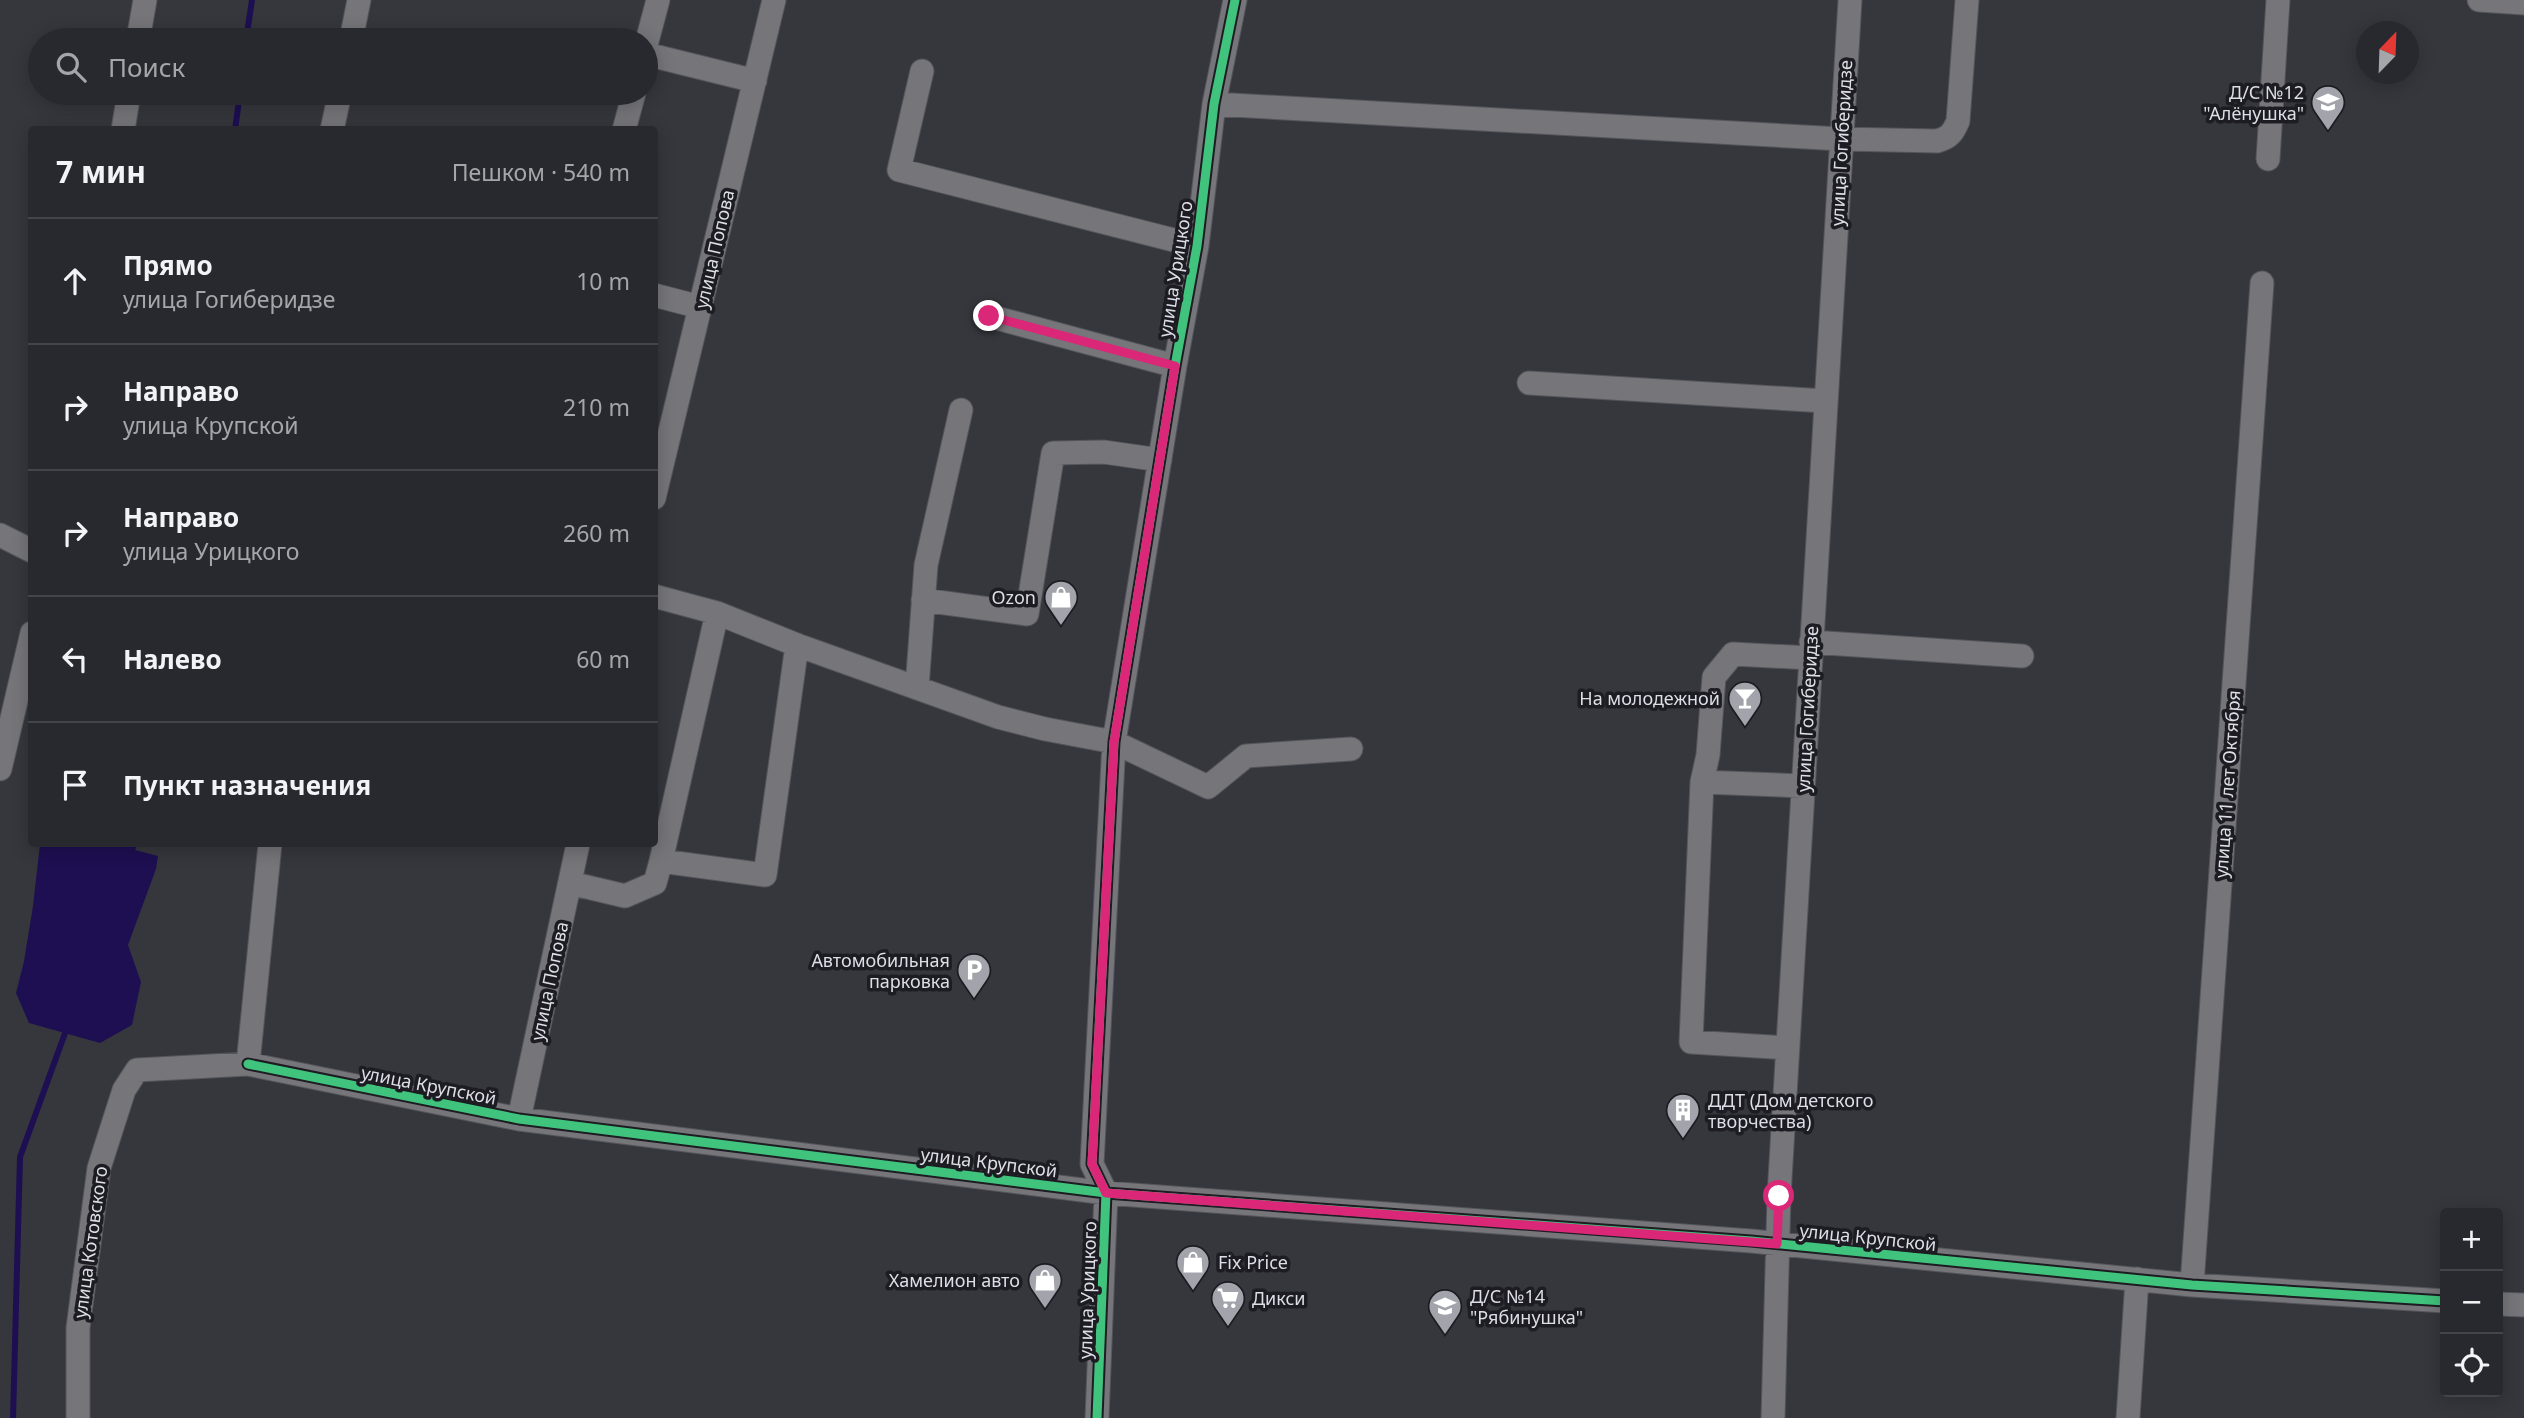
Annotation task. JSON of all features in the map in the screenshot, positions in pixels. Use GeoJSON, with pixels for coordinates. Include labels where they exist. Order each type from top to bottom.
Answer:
{"type":"FeatureCollection","features":[{"type":"Feature","properties":{"kind":"street"},"geometry":{"type":"LineString","coordinates":[[140,28],[145,0]]}},
{"type":"Feature","properties":{"kind":"street"},"geometry":{"type":"LineString","coordinates":[[353,28],[359,0]]}},
{"type":"Feature","properties":{"kind":"street"},"geometry":{"type":"LineString","coordinates":[[650,28],[657,0]]}},
{"type":"Feature","properties":{"kind":"street","name":"улица Попова"},"geometry":{"type":"LineString","coordinates":[[658,482],[774,0]]}},
{"type":"Feature","properties":{"kind":"street","name":"улица Урицкого"},"geometry":{"type":"LineString","coordinates":[[1097,1418],[1106,1193],[1092,1164],[1114,742],[1197,246],[1214,104],[1235,0]]}},
{"type":"Feature","properties":{"kind":"street","name":"улица Гогиберидзе"},"geometry":{"type":"LineString","coordinates":[[1773,1418],[1777,1244],[1787,1048],[1850,0]]}},
{"type":"Feature","properties":{"kind":"street"},"geometry":{"type":"LineString","coordinates":[[1214,104],[1924,142],[1948,138],[1954,131],[1961,105],[1967,0]]}},
{"type":"Feature","properties":{"kind":"street"},"geometry":{"type":"LineString","coordinates":[[2268,159],[2278,0]]}},
{"type":"Feature","properties":{"kind":"street"},"geometry":{"type":"LineString","coordinates":[[2479,0],[2524,4]]}},
{"type":"Feature","properties":{"kind":"street"},"geometry":{"type":"LineString","coordinates":[[658,57],[755,81]]}},
{"type":"Feature","properties":{"kind":"street"},"geometry":{"type":"LineString","coordinates":[[922,71],[899,170],[1197,246]]}},
{"type":"Feature","properties":{"kind":"street"},"geometry":{"type":"LineString","coordinates":[[124,126],[127,105]]}},
{"type":"Feature","properties":{"kind":"street"},"geometry":{"type":"LineString","coordinates":[[333,126],[337,105]]}},
{"type":"Feature","properties":{"kind":"street"},"geometry":{"type":"LineString","coordinates":[[625,126],[631,105]]}},
{"type":"Feature","properties":{"kind":"street","name":"улица 11 лет Октября"},"geometry":{"type":"LineString","coordinates":[[2192,1285],[2262,283]]}},
{"type":"Feature","properties":{"kind":"street"},"geometry":{"type":"LineString","coordinates":[[658,296],[701,307]]}},
{"type":"Feature","properties":{"kind":"street"},"geometry":{"type":"LineString","coordinates":[[989,316],[1175,366]]}},
{"type":"Feature","properties":{"kind":"street"},"geometry":{"type":"LineString","coordinates":[[1529,383],[1825,401]]}},
{"type":"Feature","properties":{"kind":"street"},"geometry":{"type":"LineString","coordinates":[[917,688],[926,565],[961,410]]}},
{"type":"Feature","properties":{"kind":"street"},"geometry":{"type":"LineString","coordinates":[[923,600],[1027,614],[1053,453],[1104,452],[1160,460]]}},
{"type":"Feature","properties":{"kind":"street"},"geometry":{"type":"LineString","coordinates":[[0,535],[28,549]]}},
{"type":"Feature","properties":{"kind":"street"},"geometry":{"type":"LineString","coordinates":[[658,597],[717,613],[797,645],[999,717],[1114,742],[1208,787],[1246,756],[1351,749]]}},
{"type":"Feature","properties":{"kind":"street"},"geometry":{"type":"LineString","coordinates":[[570,883],[625,897],[655,883],[717,613]]}},
{"type":"Feature","properties":{"kind":"street"},"geometry":{"type":"LineString","coordinates":[[661,861],[765,875],[797,645]]}},
{"type":"Feature","properties":{"kind":"street"},"geometry":{"type":"LineString","coordinates":[[0,769],[28,650]]}},
{"type":"Feature","properties":{"kind":"street"},"geometry":{"type":"LineString","coordinates":[[1787,1048],[1691,1042],[1702,782],[1708,755],[1714,677],[1733,654],[1810,650],[2022,656]]}},
{"type":"Feature","properties":{"kind":"street"},"geometry":{"type":"LineString","coordinates":[[1702,782],[1802,786]]}},
{"type":"Feature","properties":{"kind":"street"},"geometry":{"type":"LineString","coordinates":[[247,1064],[270,847]]}},
{"type":"Feature","properties":{"kind":"street","name":"улица Попова"},"geometry":{"type":"LineString","coordinates":[[519,1119],[577,847]]}},
{"type":"Feature","properties":{"kind":"street","name":"улица Крупской"},"geometry":{"type":"LineString","coordinates":[[247,1064],[519,1119],[1106,1193],[1777,1244],[2192,1285],[2440,1300]]}},
{"type":"Feature","properties":{"kind":"street","name":"улица Котовского"},"geometry":{"type":"LineString","coordinates":[[78,1418],[78,1328],[99,1168],[124,1090],[136,1070],[247,1064]]}},
{"type":"Feature","properties":{"kind":"street"},"geometry":{"type":"LineString","coordinates":[[2128,1418],[2137,1279]]}},
{"type":"Feature","properties":{"kind":"street"},"geometry":{"type":"LineString","coordinates":[[2503,1304],[2524,1305]]}},
{"type":"Feature","properties":{"kind":"shaded area"},"geometry":{"type":"Polygon","coordinates":[[[40,847],[136,847],[135,850],[158,856],[156,869],[128,945],[141,982],[132,1025],[100,1043],[29,1023],[16,993],[33,906],[40,847]]]}},
{"type":"Feature","properties":{"kind":"waterway"},"geometry":{"type":"LineString","coordinates":[[248,28],[252,0]]}},
{"type":"Feature","properties":{"kind":"waterway"},"geometry":{"type":"LineString","coordinates":[[236,126],[238,105]]}},
{"type":"Feature","properties":{"kind":"waterway"},"geometry":{"type":"LineString","coordinates":[[13,1418],[20,1157],[68,1025]]}},
{"type":"Feature","properties":{"kind":"cycle path"},"geometry":{"type":"LineString","coordinates":[[1097,1418],[1106,1193],[1092,1164],[1114,742],[1197,246],[1214,104],[1235,0]]}},
{"type":"Feature","properties":{"kind":"cycle path"},"geometry":{"type":"LineString","coordinates":[[248,1064],[519,1119],[1106,1193],[1751,1241],[2192,1285],[2440,1301]]}},
{"type":"Feature","properties":{"kind":"place","name":"Д/С №12 \"Алёнушка\""},"geometry":{"type":"Point","coordinates":[2328,132]}},
{"type":"Feature","properties":{"kind":"place","name":"Ozon"},"geometry":{"type":"Point","coordinates":[1061,627]}},
{"type":"Feature","properties":{"kind":"place","name":"На молодежной"},"geometry":{"type":"Point","coordinates":[1745,728]}},
{"type":"Feature","properties":{"kind":"place","name":"Автомобильная парковка"},"geometry":{"type":"Point","coordinates":[974,1000]}},
{"type":"Feature","properties":{"kind":"place","name":"ДДТ (Дом детского творчества)"},"geometry":{"type":"Point","coordinates":[1683,1140]}},
{"type":"Feature","properties":{"kind":"place","name":"Fix Price"},"geometry":{"type":"Point","coordinates":[1193,1292]}},
{"type":"Feature","properties":{"kind":"place","name":"Хамелион авто"},"geometry":{"type":"Point","coordinates":[1045,1310]}},
{"type":"Feature","properties":{"kind":"place","name":"Дикси"},"geometry":{"type":"Point","coordinates":[1228,1328]}},
{"type":"Feature","properties":{"kind":"place","name":"Д/С №14 \"Рябинушка\""},"geometry":{"type":"Point","coordinates":[1445,1336]}},
{"type":"Feature","properties":{"kind":"route"},"geometry":{"type":"LineString","coordinates":[[989,316],[1175,366],[1114,742],[1092,1164],[1106,1193],[1777,1244],[1779,1196]]}}]}
